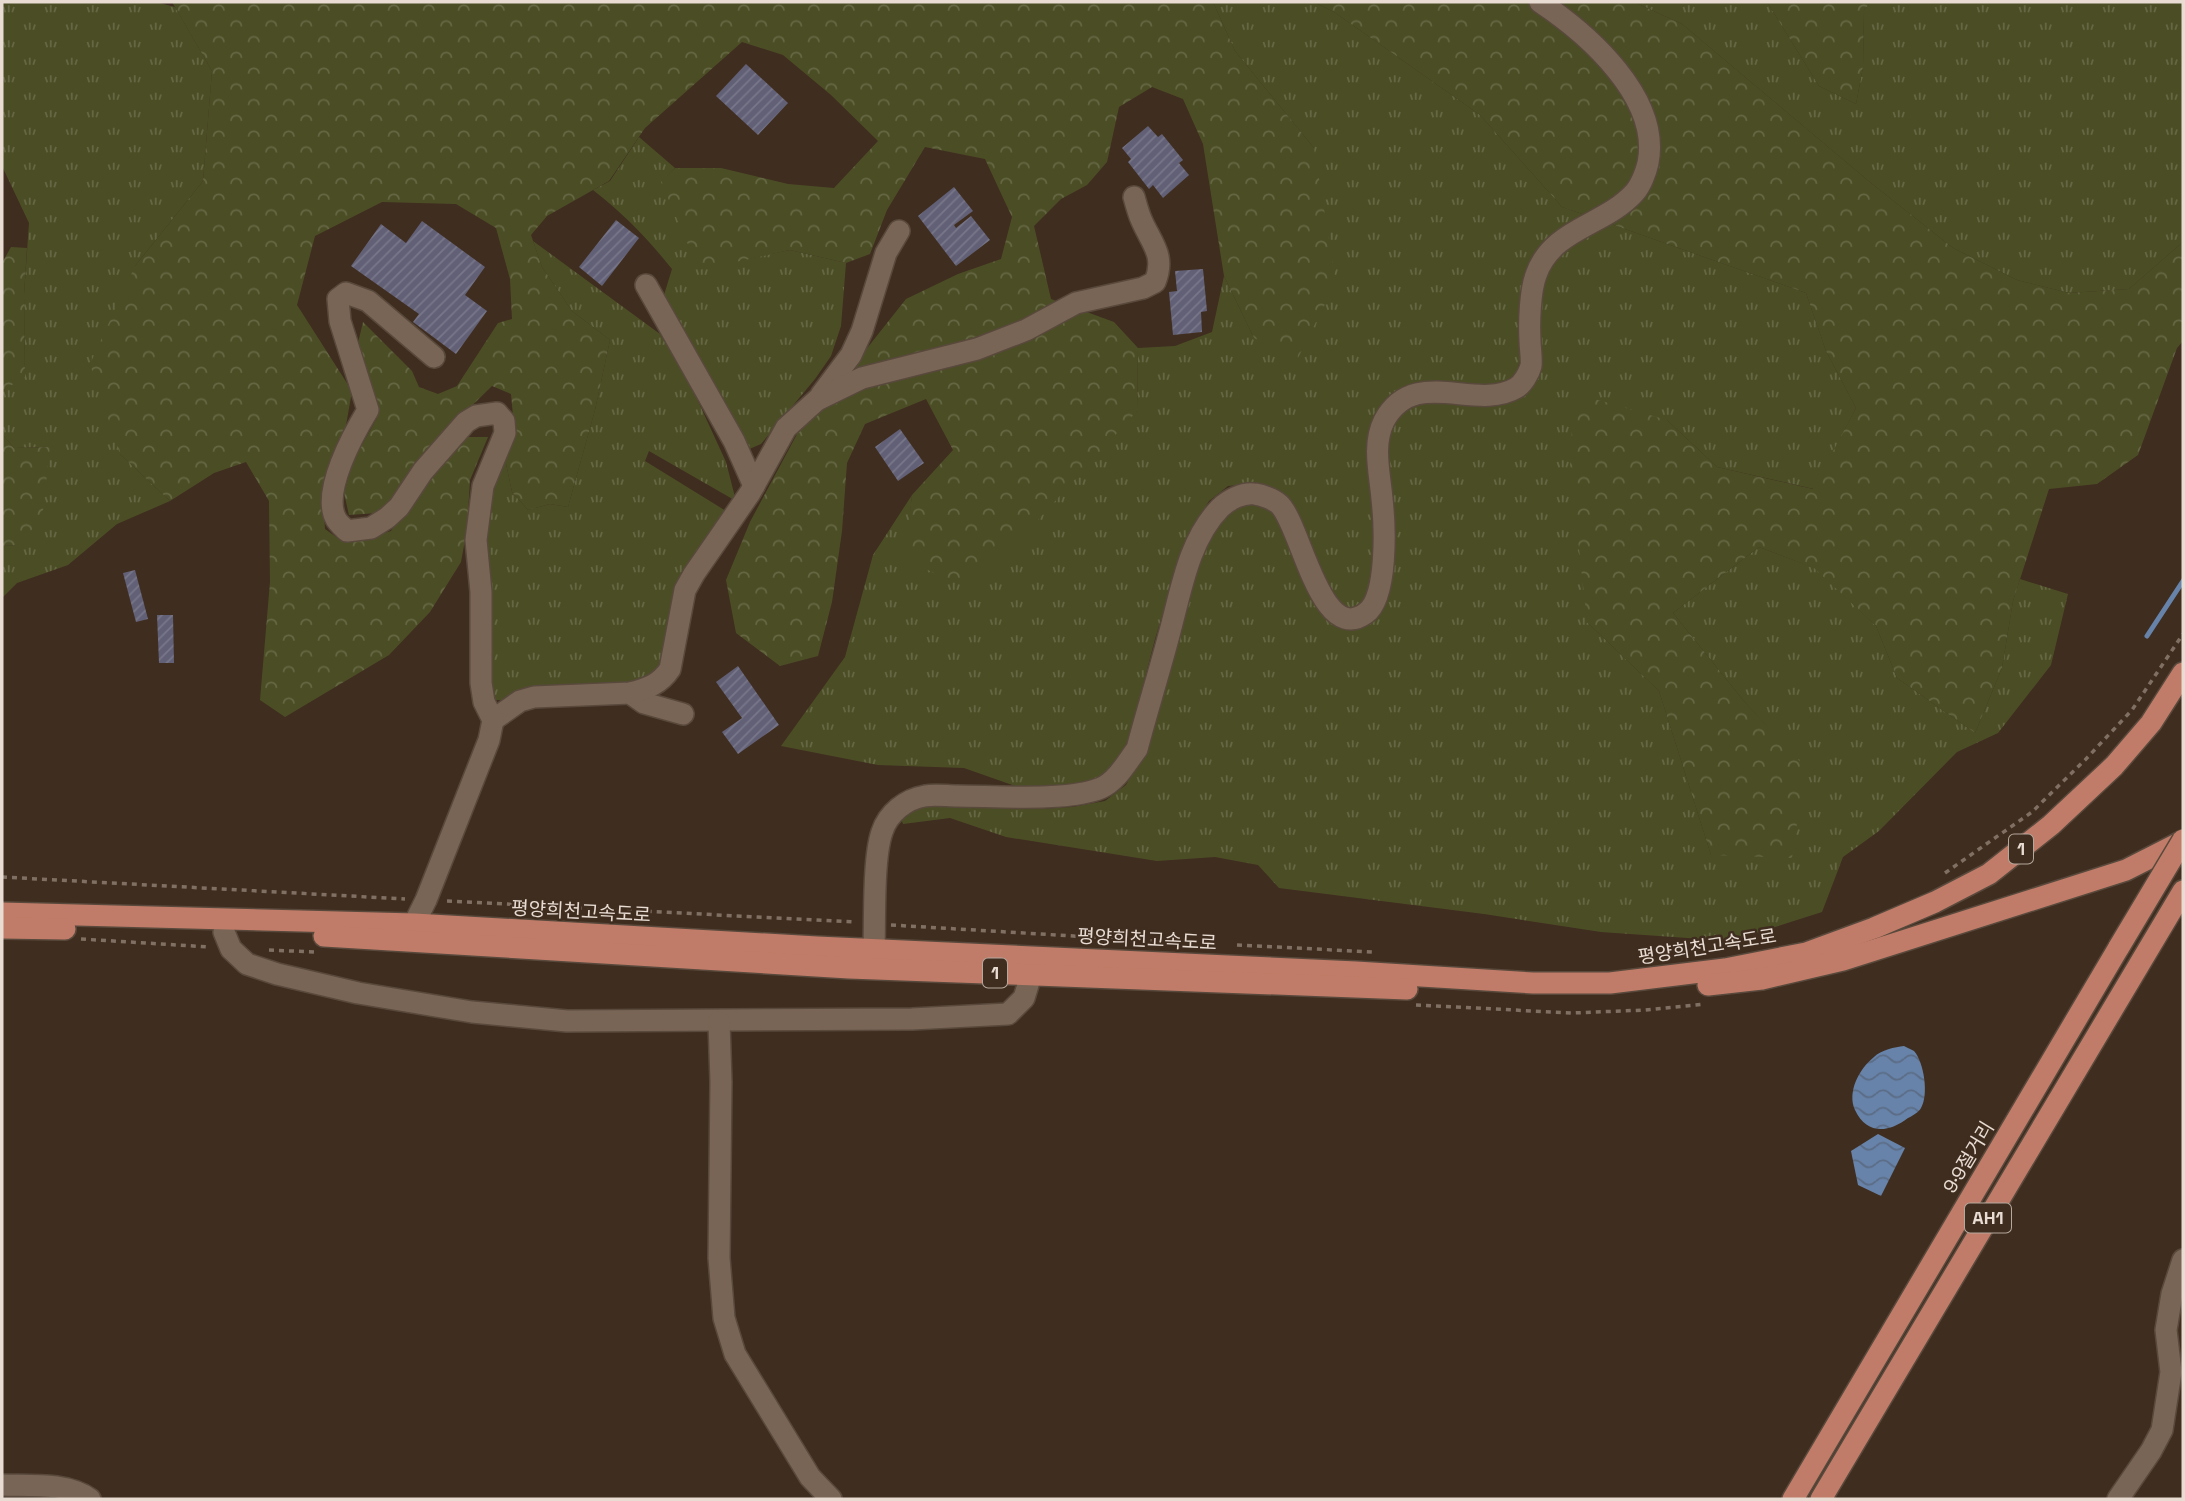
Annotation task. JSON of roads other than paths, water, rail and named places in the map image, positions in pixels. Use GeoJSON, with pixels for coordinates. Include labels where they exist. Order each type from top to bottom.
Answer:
{"type":"FeatureCollection","features":[{"type":"Feature","properties":{"kind":"highway","name":"평양희천고속도로"},"geometry":{"type":"LineString","coordinates":[[2,913],[414,924],[1546,983],[1610,983],[1725,969],[1806,953],[1935,902],[1989,874],[2052,825],[2114,766],[2151,723],[2183,673]]}},
{"type":"Feature","properties":{"kind":"highway","name":"평양희천고속도로"},"geometry":{"type":"LineString","coordinates":[[2,928],[290,933],[849,968],[1611,997],[1762,979],[1843,960],[2126,870],[2183,841]]}},
{"type":"Feature","properties":{"kind":"highway","name":"9·9절거리"},"geometry":{"type":"LineString","coordinates":[[1793,1499],[2183,841]]}},
{"type":"Feature","properties":{"kind":"highway","name":"AH1"},"geometry":{"type":"LineString","coordinates":[[1821,1499],[2183,891]]}},
{"type":"Feature","properties":{"kind":"street"},"geometry":{"type":"LineString","coordinates":[[874,949],[878,859],[882,832],[902,804],[925,796],[1037,797],[1084,793],[1103,787],[1120,772],[1137,749],[1189,561],[1204,527],[1222,505],[1251,493],[1265,496],[1279,504],[1291,522],[1327,607],[1340,618],[1355,618],[1367,613],[1382,579],[1383,504],[1377,452],[1384,422],[1398,403],[1415,394],[1434,391],[1483,396],[1514,390],[1521,384],[1531,367],[1530,335],[1535,277],[1545,257],[1570,233],[1613,209],[1635,192],[1646,171],[1650,154],[1649,134],[1636,98],[1593,45],[1540,2]]}},
{"type":"Feature","properties":{"kind":"street"},"geometry":{"type":"LineString","coordinates":[[817,400],[862,377],[977,349],[1026,330],[1076,303],[1143,288],[1155,282],[1160,269],[1158,254],[1140,217],[1135,197]]}},
{"type":"Feature","properties":{"kind":"street"},"geometry":{"type":"LineString","coordinates":[[493,720],[520,701],[534,697],[630,693],[645,689],[663,679],[670,669],[685,590],[754,486],[786,428],[817,400],[851,355],[862,331],[886,253],[899,231]]}},
{"type":"Feature","properties":{"kind":"street"},"geometry":{"type":"LineString","coordinates":[[646,285],[734,441],[754,486]]}},
{"type":"Feature","properties":{"kind":"street"},"geometry":{"type":"LineString","coordinates":[[414,924],[489,740],[493,720],[484,702],[481,682],[481,592],[476,540],[482,486],[505,433],[503,421],[497,413],[476,416],[466,422],[387,518],[371,528],[347,531],[335,517],[332,497],[350,441],[368,410],[340,321],[338,299],[346,293],[368,301],[434,357]]}},
{"type":"Feature","properties":{"kind":"street"},"geometry":{"type":"LineString","coordinates":[[630,693],[643,703],[683,714]]}},
{"type":"Feature","properties":{"kind":"street"},"geometry":{"type":"LineString","coordinates":[[223,932],[231,948],[247,964],[277,974],[358,993],[472,1012],[567,1021],[912,1019],[1008,1014],[1024,998],[1031,975]]}},
{"type":"Feature","properties":{"kind":"street"},"geometry":{"type":"LineString","coordinates":[[719,1022],[719,1258],[724,1318],[735,1354],[810,1477],[831,1499]]}},
{"type":"Feature","properties":{"kind":"street"},"geometry":{"type":"LineString","coordinates":[[2118,1499],[2162,1430],[2171,1372],[2166,1330],[2172,1294],[2183,1260]]}},
{"type":"Feature","properties":{"kind":"street"},"geometry":{"type":"LineString","coordinates":[[2,1485],[59,1488],[83,1494],[90,1499]]}},
{"type":"Feature","properties":{"kind":"water"},"geometry":{"type":"Polygon","coordinates":[[[1904,1046],[1914,1051],[1920,1063],[1925,1087],[1921,1108],[1893,1127],[1872,1127],[1860,1118],[1855,1110],[1852,1096],[1856,1081],[1877,1055],[1888,1049],[1904,1046]]]}},
{"type":"Feature","properties":{"kind":"water"},"geometry":{"type":"Polygon","coordinates":[[[1878,1134],[1905,1148],[1881,1196],[1858,1185],[1851,1151],[1878,1134]]]}},
{"type":"Feature","properties":{"kind":"waterway"},"geometry":{"type":"LineString","coordinates":[[2147,636],[2183,581]]}}]}
